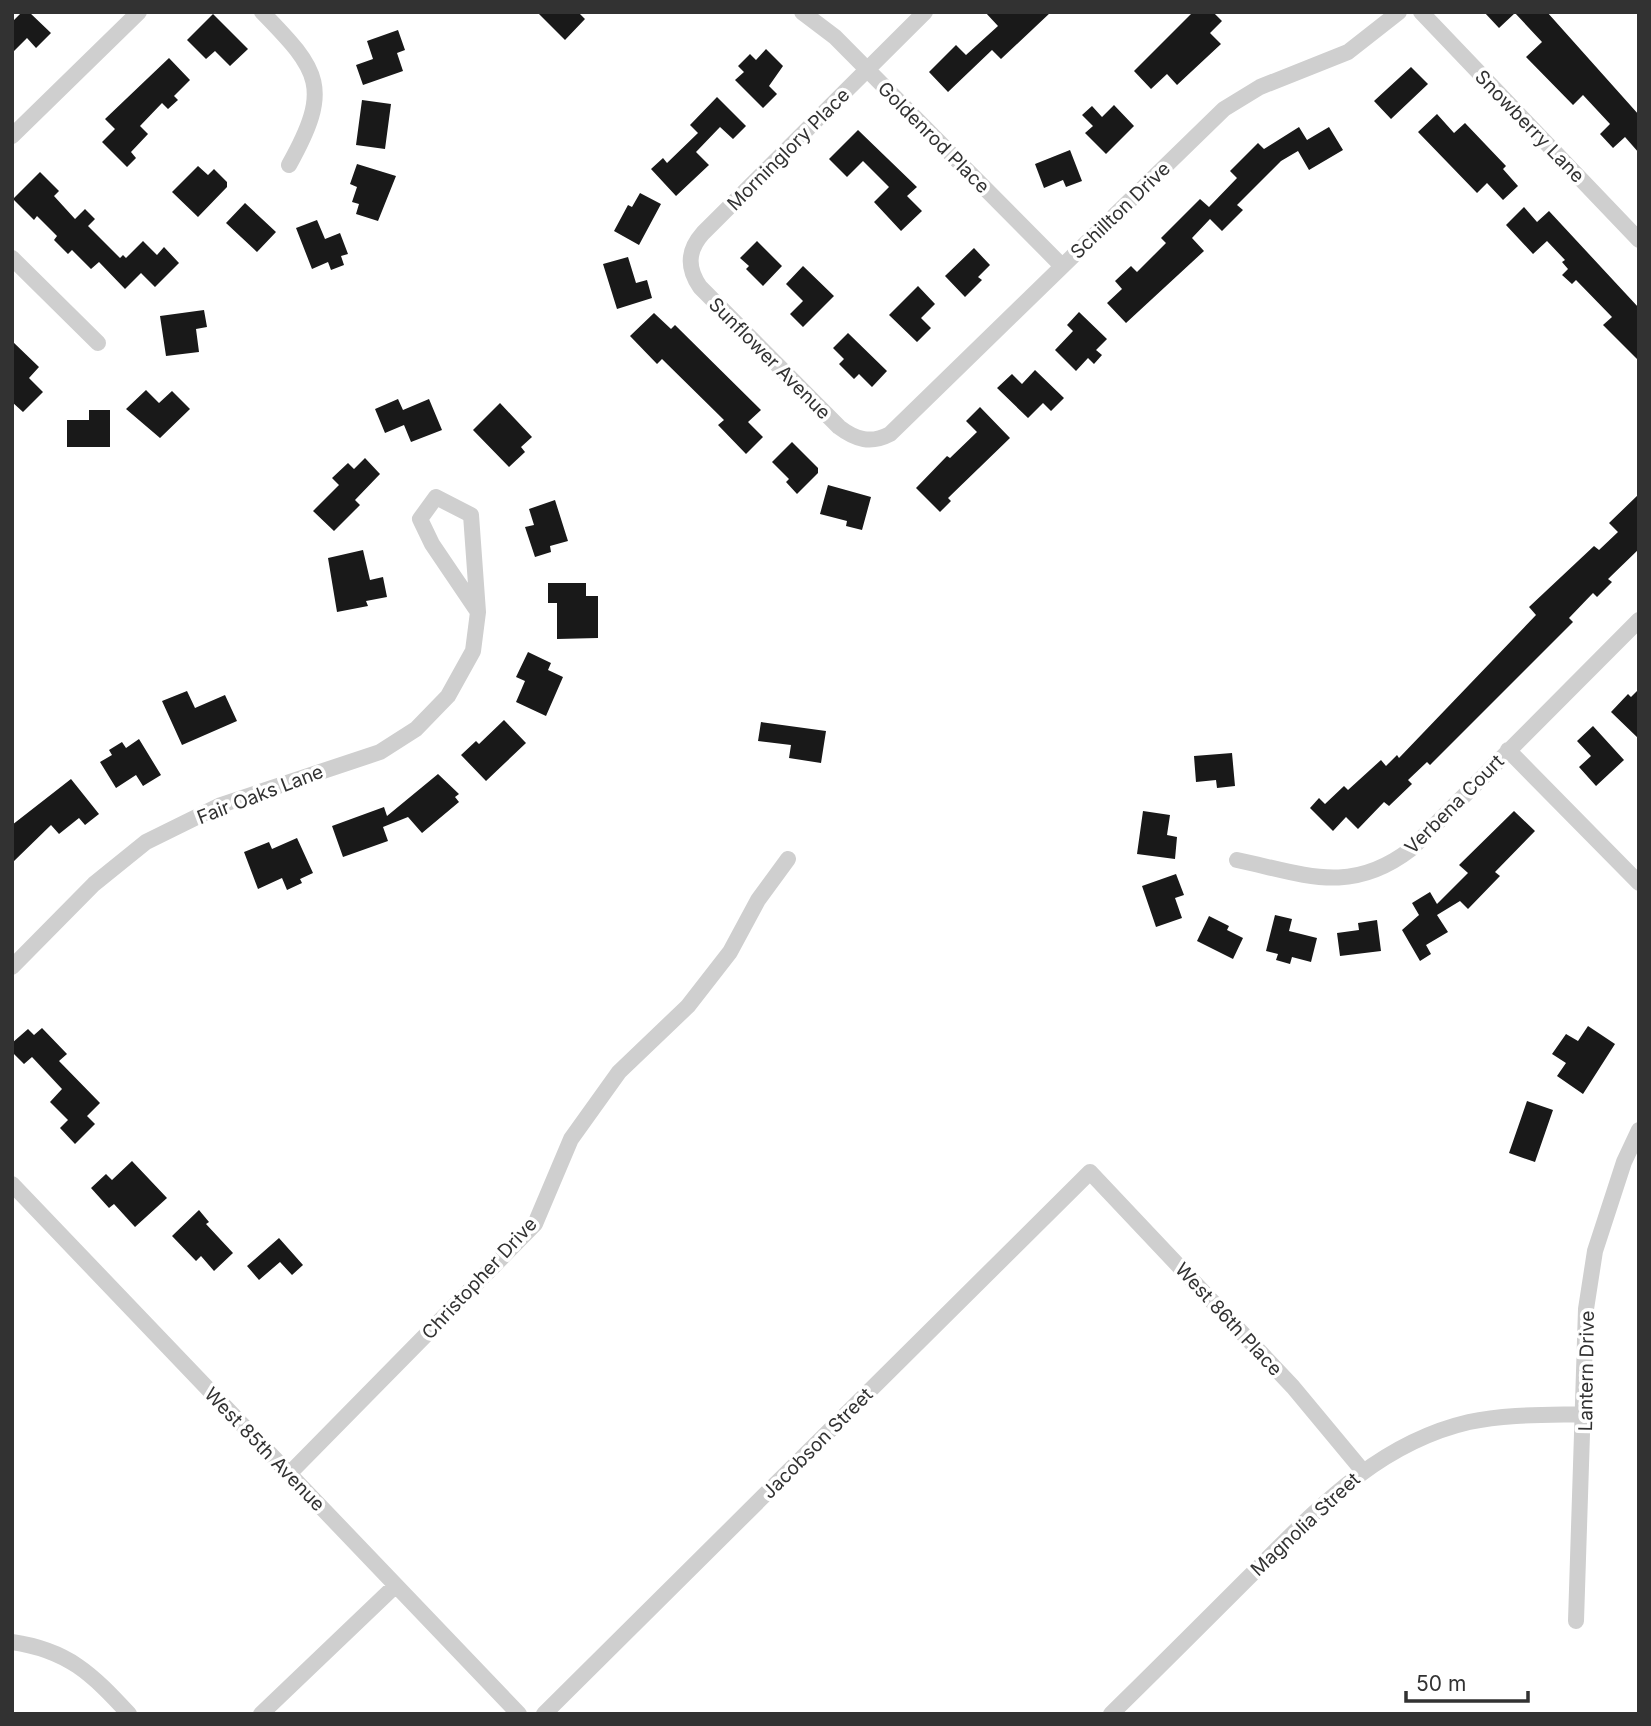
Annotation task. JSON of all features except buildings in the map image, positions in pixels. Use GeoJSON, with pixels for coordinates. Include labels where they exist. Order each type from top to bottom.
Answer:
{"type":"FeatureCollection","features":[{"type":"Feature","properties":{"kind":"street"},"geometry":{"type":"LineString","coordinates":[[12,136],[139,12]]}},
{"type":"Feature","properties":{"kind":"street"},"geometry":{"type":"LineString","coordinates":[[262,12],[295,46],[314,75],[315,104],[306,134],[289,165]]}},
{"type":"Feature","properties":{"kind":"street","name":"Goldenrod Place"},"geometry":{"type":"LineString","coordinates":[[802,12],[835,37],[1062,266]]}},
{"type":"Feature","properties":{"kind":"street","name":"Morninglory Place"},"geometry":{"type":"LineString","coordinates":[[690,261],[691,250],[703,233],[925,12]]}},
{"type":"Feature","properties":{"kind":"street","name":"Schillton Drive"},"geometry":{"type":"LineString","coordinates":[[865,440],[879,440],[890,434],[1224,109],[1260,87],[1348,52],[1399,12]]}},
{"type":"Feature","properties":{"kind":"street","name":"Snowberry Lane"},"geometry":{"type":"LineString","coordinates":[[1421,12],[1639,240]]}},
{"type":"Feature","properties":{"kind":"street"},"geometry":{"type":"LineString","coordinates":[[12,258],[98,343]]}},
{"type":"Feature","properties":{"kind":"street","name":"Sunflower Avenue"},"geometry":{"type":"LineString","coordinates":[[690,261],[692,275],[700,287],[839,427],[851,437],[865,440]]}},
{"type":"Feature","properties":{"kind":"street","name":"Fair Oaks Lane"},"geometry":{"type":"LineString","coordinates":[[12,967],[94,884],[146,842],[221,805],[380,752],[416,729],[448,696],[473,651],[478,612],[471,515],[436,497],[420,519],[432,544],[478,612]]}},
{"type":"Feature","properties":{"kind":"street","name":"Verbena Court"},"geometry":{"type":"LineString","coordinates":[[1237,860],[1317,879],[1358,877],[1372,872],[1411,849],[1639,620]]}},
{"type":"Feature","properties":{"kind":"street"},"geometry":{"type":"LineString","coordinates":[[1508,750],[1639,883]]}},
{"type":"Feature","properties":{"kind":"street","name":"Christopher Drive"},"geometry":{"type":"LineString","coordinates":[[289,1474],[536,1224],[571,1139],[619,1072],[688,1006],[730,952],[758,900],[788,859]]}},
{"type":"Feature","properties":{"kind":"street","name":"Lantern Drive"},"geometry":{"type":"LineString","coordinates":[[1576,1621],[1585,1414],[1584,1335],[1595,1251],[1624,1162],[1639,1130]]}},
{"type":"Feature","properties":{"kind":"street","name":"West 86th Place"},"geometry":{"type":"LineString","coordinates":[[1090,1172],[1293,1387],[1363,1470]]}},
{"type":"Feature","properties":{"kind":"street","name":"Jacobson Street"},"geometry":{"type":"LineString","coordinates":[[544,1714],[1090,1172]]}},
{"type":"Feature","properties":{"kind":"street","name":"West 85th Avenue"},"geometry":{"type":"LineString","coordinates":[[12,1184],[519,1714]]}},
{"type":"Feature","properties":{"kind":"street","name":"Magnolia Street"},"geometry":{"type":"LineString","coordinates":[[1111,1714],[1307,1520],[1363,1470],[1423,1437],[1468,1423],[1493,1418],[1585,1414]]}},
{"type":"Feature","properties":{"kind":"street"},"geometry":{"type":"LineString","coordinates":[[261,1714],[395,1586]]}},
{"type":"Feature","properties":{"kind":"street"},"geometry":{"type":"LineString","coordinates":[[12,1642],[64,1655],[90,1674],[130,1714]]}}]}
